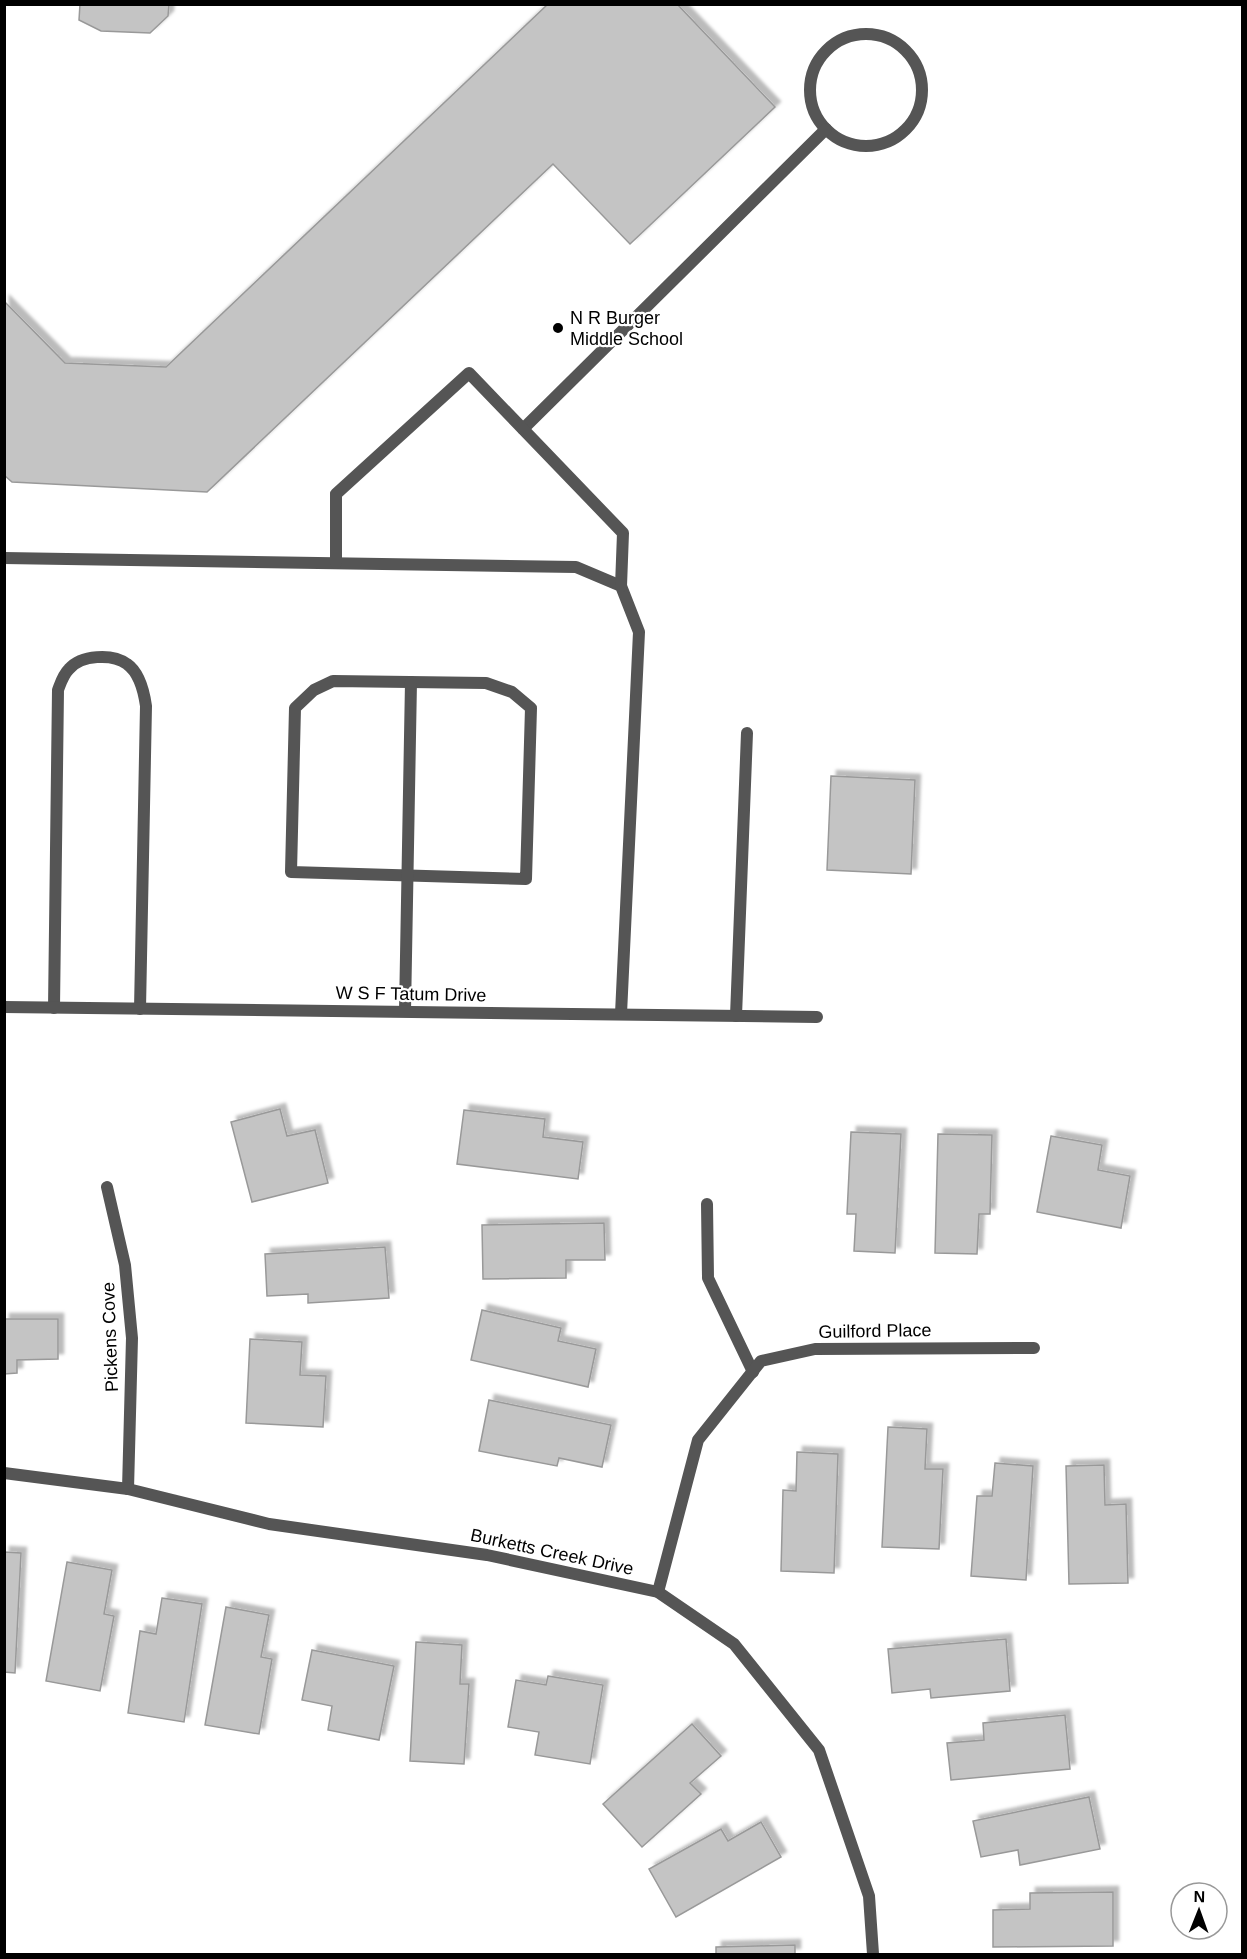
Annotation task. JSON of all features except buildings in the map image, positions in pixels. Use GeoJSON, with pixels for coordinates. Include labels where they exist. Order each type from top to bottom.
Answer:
{"type":"FeatureCollection","features":[{"type":"Feature","properties":{"kind":"street"},"geometry":{"type":"LineString","coordinates":[[857,35],[876,35],[894,41],[908,52],[918,68],[922,85],[921,104],[914,120],[902,133],[886,142],[868,146],[850,144],[826,129],[812,106],[810,88],[814,69],[824,53],[839,41],[857,35]]}},
{"type":"Feature","properties":{"kind":"street"},"geometry":{"type":"LineString","coordinates":[[523,429],[826,129]]}},
{"type":"Feature","properties":{"kind":"street"},"geometry":{"type":"LineString","coordinates":[[336,563],[336,494],[469,373],[622,533],[621,586],[639,632],[621,1014]]}},
{"type":"Feature","properties":{"kind":"street"},"geometry":{"type":"LineString","coordinates":[[4,558],[576,567],[621,586]]}},
{"type":"Feature","properties":{"kind":"street"},"geometry":{"type":"LineString","coordinates":[[54,1008],[58,690],[69,668],[81,660],[110,658],[126,663],[136,674],[144,691],[146,706],[140,1009]]}},
{"type":"Feature","properties":{"kind":"street"},"geometry":{"type":"LineString","coordinates":[[333,681],[411,682],[486,684],[512,692],[531,708],[526,879],[291,872],[296,708],[314,690],[333,681]]}},
{"type":"Feature","properties":{"kind":"street"},"geometry":{"type":"LineString","coordinates":[[405,1011],[411,682]]}},
{"type":"Feature","properties":{"kind":"street"},"geometry":{"type":"LineString","coordinates":[[736,1016],[747,733]]}},
{"type":"Feature","properties":{"kind":"street","name":"W S F Tatum Drive"},"geometry":{"type":"LineString","coordinates":[[4,1007],[817,1017]]}},
{"type":"Feature","properties":{"kind":"street","name":"Pickens Cove"},"geometry":{"type":"LineString","coordinates":[[107,1187],[125,1265],[132,1338],[128,1489]]}},
{"type":"Feature","properties":{"kind":"street"},"geometry":{"type":"LineString","coordinates":[[707,1204],[708,1278],[753,1372]]}},
{"type":"Feature","properties":{"kind":"street","name":"Guilford Place"},"geometry":{"type":"LineString","coordinates":[[658,1592],[698,1440],[761,1362],[815,1348],[1034,1348]]}},
{"type":"Feature","properties":{"kind":"street","name":"Burketts Creek Drive"},"geometry":{"type":"LineString","coordinates":[[4,1473],[128,1489],[269,1524],[487,1555],[658,1592],[734,1644],[819,1750],[869,1896],[873,1954]]}},
{"type":"Feature","properties":{"kind":"place","name":"N R Burger Middle School"},"geometry":{"type":"Point","coordinates":[558,328]}}]}
